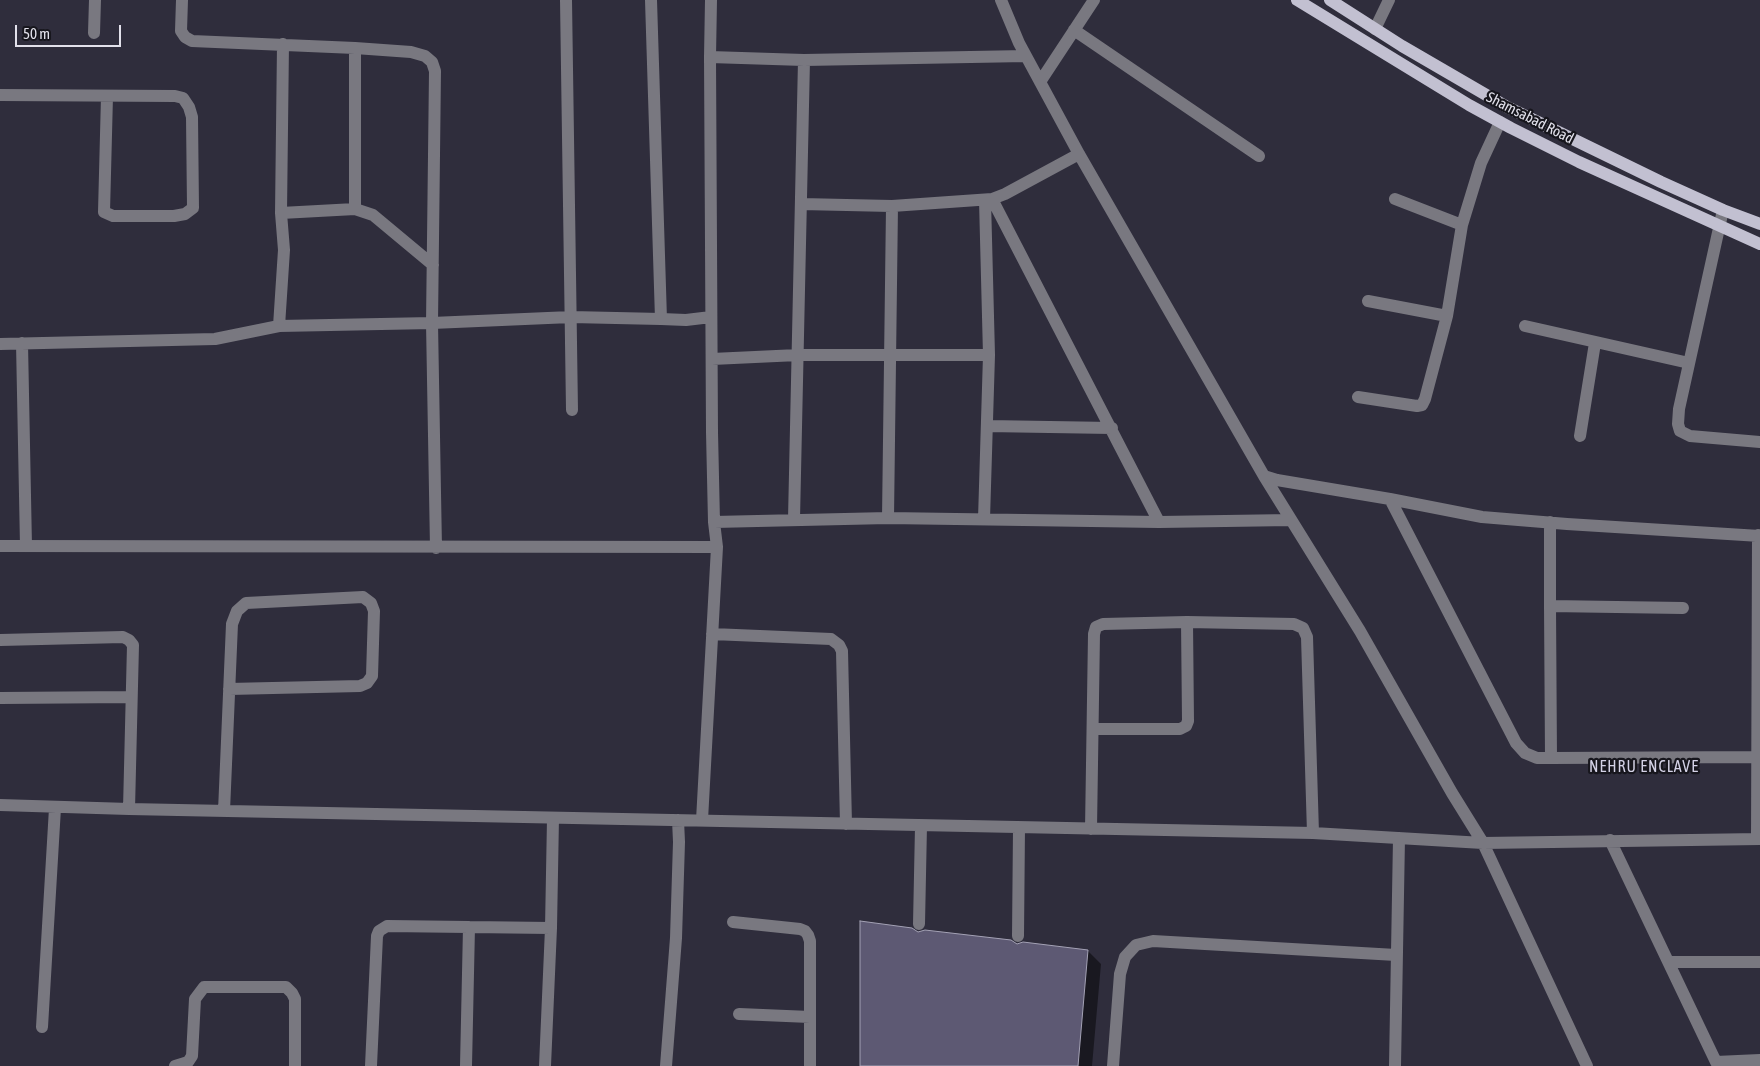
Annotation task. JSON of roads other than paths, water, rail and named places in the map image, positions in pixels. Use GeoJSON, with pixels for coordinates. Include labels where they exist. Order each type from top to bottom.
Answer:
{"type":"FeatureCollection","features":[{"type":"Feature","properties":{"kind":"main road","name":"Shamsabad Road"},"geometry":{"type":"LineString","coordinates":[[1297,0],[1500,122],[1579,162],[1760,244]]}},
{"type":"Feature","properties":{"kind":"main road","name":"Shamsabad Road"},"geometry":{"type":"LineString","coordinates":[[1330,0],[1507,107],[1660,182],[1760,224]]}},
{"type":"Feature","properties":{"kind":"street"},"geometry":{"type":"LineString","coordinates":[[94,33],[95,0]]}},
{"type":"Feature","properties":{"kind":"street"},"geometry":{"type":"LineString","coordinates":[[182,0],[181,31],[184,37],[192,41],[283,44],[411,52],[425,56],[432,62],[435,71],[432,323],[436,548]]}},
{"type":"Feature","properties":{"kind":"street"},"geometry":{"type":"LineString","coordinates":[[566,0],[572,410]]}},
{"type":"Feature","properties":{"kind":"street"},"geometry":{"type":"LineString","coordinates":[[651,0],[661,320]]}},
{"type":"Feature","properties":{"kind":"street"},"geometry":{"type":"LineString","coordinates":[[702,820],[717,547],[714,522],[711,318],[711,0]]}},
{"type":"Feature","properties":{"kind":"street"},"geometry":{"type":"LineString","coordinates":[[1001,0],[1026,56],[1079,154],[1264,476],[1360,631],[1452,793],[1483,843],[1587,1066]]}},
{"type":"Feature","properties":{"kind":"street"},"geometry":{"type":"LineString","coordinates":[[1040,82],[1094,0]]}},
{"type":"Feature","properties":{"kind":"street"},"geometry":{"type":"LineString","coordinates":[[1375,28],[1389,0]]}},
{"type":"Feature","properties":{"kind":"street"},"geometry":{"type":"LineString","coordinates":[[1074,30],[1259,156]]}},
{"type":"Feature","properties":{"kind":"street"},"geometry":{"type":"LineString","coordinates":[[279,326],[284,250],[281,212],[283,44]]}},
{"type":"Feature","properties":{"kind":"street"},"geometry":{"type":"LineString","coordinates":[[355,48],[355,208]]}},
{"type":"Feature","properties":{"kind":"street"},"geometry":{"type":"LineString","coordinates":[[710,57],[804,60],[1026,56]]}},
{"type":"Feature","properties":{"kind":"street"},"geometry":{"type":"LineString","coordinates":[[794,519],[804,60]]}},
{"type":"Feature","properties":{"kind":"street"},"geometry":{"type":"LineString","coordinates":[[0,95],[176,96],[183,98],[189,107],[192,117],[193,208],[185,214],[174,216],[113,216],[104,212],[106,96]]}},
{"type":"Feature","properties":{"kind":"street"},"geometry":{"type":"LineString","coordinates":[[1358,398],[1417,406],[1422,405],[1447,316],[1462,225],[1481,163],[1500,122]]}},
{"type":"Feature","properties":{"kind":"street"},"geometry":{"type":"LineString","coordinates":[[801,204],[892,206],[989,199],[1005,194],[1079,154]]}},
{"type":"Feature","properties":{"kind":"street"},"geometry":{"type":"LineString","coordinates":[[984,519],[989,355],[989,199]]}},
{"type":"Feature","properties":{"kind":"street"},"geometry":{"type":"LineString","coordinates":[[989,199],[1112,428],[1159,522]]}},
{"type":"Feature","properties":{"kind":"street"},"geometry":{"type":"LineString","coordinates":[[1395,199],[1462,225]]}},
{"type":"Feature","properties":{"kind":"street"},"geometry":{"type":"LineString","coordinates":[[888,518],[892,206]]}},
{"type":"Feature","properties":{"kind":"street"},"geometry":{"type":"LineString","coordinates":[[281,212],[355,208],[373,215],[433,265]]}},
{"type":"Feature","properties":{"kind":"street"},"geometry":{"type":"LineString","coordinates":[[1723,210],[1679,409],[1678,424],[1680,431],[1690,436],[1760,442]]}},
{"type":"Feature","properties":{"kind":"street"},"geometry":{"type":"LineString","coordinates":[[1368,300],[1447,316]]}},
{"type":"Feature","properties":{"kind":"street"},"geometry":{"type":"LineString","coordinates":[[0,344],[215,339],[279,326],[432,323],[571,317],[661,320],[711,318]]}},
{"type":"Feature","properties":{"kind":"street"},"geometry":{"type":"LineString","coordinates":[[1525,326],[1689,363]]}},
{"type":"Feature","properties":{"kind":"street"},"geometry":{"type":"LineString","coordinates":[[22,343],[26,546]]}},
{"type":"Feature","properties":{"kind":"street"},"geometry":{"type":"LineString","coordinates":[[1580,436],[1595,343]]}},
{"type":"Feature","properties":{"kind":"street"},"geometry":{"type":"LineString","coordinates":[[712,359],[798,355],[989,355]]}},
{"type":"Feature","properties":{"kind":"street"},"geometry":{"type":"LineString","coordinates":[[987,426],[1112,428]]}},
{"type":"Feature","properties":{"kind":"street"},"geometry":{"type":"LineString","coordinates":[[0,805],[224,812],[1313,833],[1483,843],[1758,839],[1759,535],[1482,517],[1390,498],[1277,480],[1264,476]]}},
{"type":"Feature","properties":{"kind":"street"},"geometry":{"type":"LineString","coordinates":[[1390,498],[1516,743],[1525,753],[1537,758],[1757,757]]}},
{"type":"Feature","properties":{"kind":"street"},"geometry":{"type":"LineString","coordinates":[[714,522],[888,518],[1159,522],[1291,520]]}},
{"type":"Feature","properties":{"kind":"street"},"geometry":{"type":"LineString","coordinates":[[1550,522],[1551,758]]}},
{"type":"Feature","properties":{"kind":"street"},"geometry":{"type":"LineString","coordinates":[[0,546],[717,547]]}},
{"type":"Feature","properties":{"kind":"street"},"geometry":{"type":"LineString","coordinates":[[224,812],[232,624],[237,611],[246,603],[363,597],[371,603],[374,611],[372,676],[366,683],[360,686],[230,688]]}},
{"type":"Feature","properties":{"kind":"street"},"geometry":{"type":"LineString","coordinates":[[1550,606],[1683,608]]}},
{"type":"Feature","properties":{"kind":"street"},"geometry":{"type":"LineString","coordinates":[[1093,729],[1180,729],[1186,726],[1188,721],[1187,622]]}},
{"type":"Feature","properties":{"kind":"street"},"geometry":{"type":"LineString","coordinates":[[1091,829],[1094,634],[1096,627],[1103,624],[1187,622],[1294,624],[1303,628],[1307,636],[1313,833]]}},
{"type":"Feature","properties":{"kind":"street"},"geometry":{"type":"LineString","coordinates":[[712,634],[831,639],[839,644],[842,650],[846,824]]}},
{"type":"Feature","properties":{"kind":"street"},"geometry":{"type":"LineString","coordinates":[[0,640],[123,637],[129,640],[134,649],[128,809]]}},
{"type":"Feature","properties":{"kind":"street"},"geometry":{"type":"LineString","coordinates":[[0,698],[131,697]]}},
{"type":"Feature","properties":{"kind":"street"},"geometry":{"type":"LineString","coordinates":[[42,1027],[55,808]]}},
{"type":"Feature","properties":{"kind":"street"},"geometry":{"type":"LineString","coordinates":[[546,1066],[552,928],[553,818]]}},
{"type":"Feature","properties":{"kind":"street"},"geometry":{"type":"LineString","coordinates":[[666,1066],[676,938],[678,820]]}},
{"type":"Feature","properties":{"kind":"street"},"geometry":{"type":"LineString","coordinates":[[919,924],[921,826]]}},
{"type":"Feature","properties":{"kind":"street"},"geometry":{"type":"LineString","coordinates":[[1018,936],[1019,828]]}},
{"type":"Feature","properties":{"kind":"street"},"geometry":{"type":"LineString","coordinates":[[1395,1066],[1398,838]]}},
{"type":"Feature","properties":{"kind":"street"},"geometry":{"type":"LineString","coordinates":[[1610,840],[1669,962],[1713,1065],[1760,1060]]}},
{"type":"Feature","properties":{"kind":"street"},"geometry":{"type":"LineString","coordinates":[[733,922],[805,931],[810,941],[810,1066]]}},
{"type":"Feature","properties":{"kind":"street"},"geometry":{"type":"LineString","coordinates":[[371,1066],[377,936],[379,931],[387,926],[552,928]]}},
{"type":"Feature","properties":{"kind":"street"},"geometry":{"type":"LineString","coordinates":[[466,1066],[469,927]]}},
{"type":"Feature","properties":{"kind":"street"},"geometry":{"type":"LineString","coordinates":[[1113,1066],[1120,974],[1124,957],[1136,945],[1153,941],[1396,955]]}},
{"type":"Feature","properties":{"kind":"street"},"geometry":{"type":"LineString","coordinates":[[1669,962],[1760,962]]}},
{"type":"Feature","properties":{"kind":"street"},"geometry":{"type":"LineString","coordinates":[[176,1066],[188,1062],[192,1056],[195,999],[204,987],[214,987],[286,988],[292,993],[295,999],[295,1066]]}},
{"type":"Feature","properties":{"kind":"street"},"geometry":{"type":"LineString","coordinates":[[739,1014],[810,1017]]}},
{"type":"Feature","properties":{"kind":"district","name":"NEHRU ENCLAVE"},"geometry":{"type":"Point","coordinates":[1644,767]}}]}
